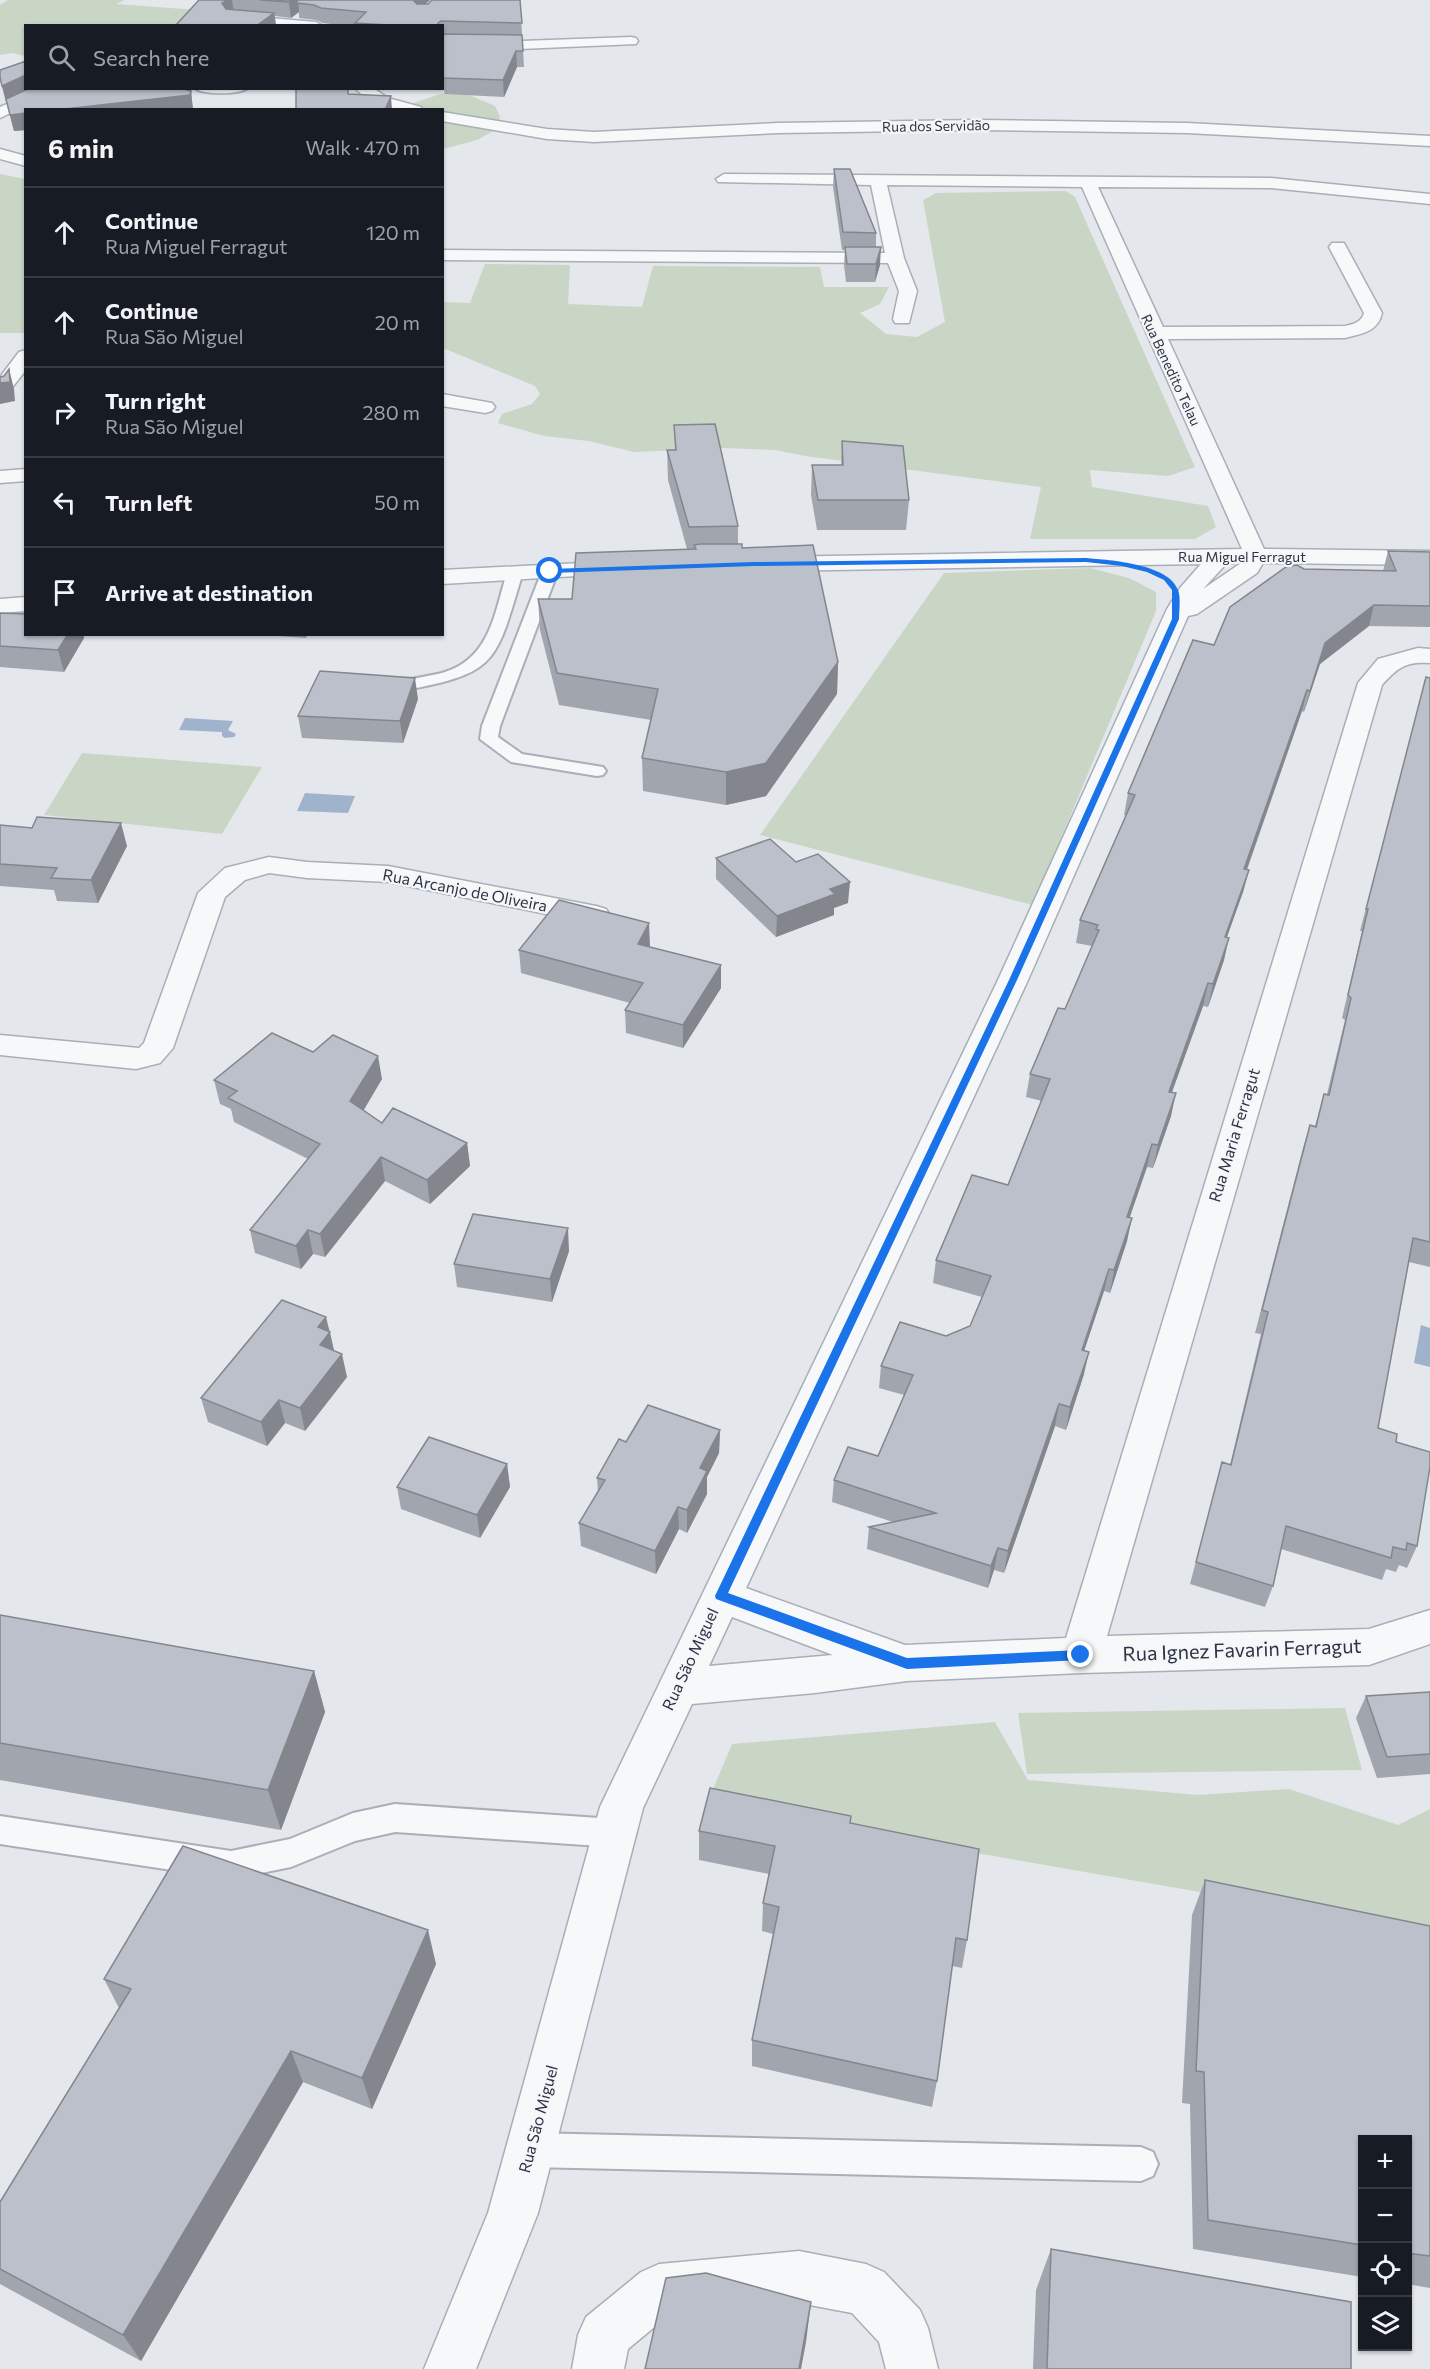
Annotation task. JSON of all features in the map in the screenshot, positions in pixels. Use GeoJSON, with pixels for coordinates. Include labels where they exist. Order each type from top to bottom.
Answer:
{"type":"FeatureCollection","features":[{"type":"Feature","properties":{"kind":"street"},"geometry":{"type":"LineString","coordinates":[[223,24],[262,8]]}},
{"type":"Feature","properties":{"kind":"street"},"geometry":{"type":"LineString","coordinates":[[234,19],[293,24]]}},
{"type":"Feature","properties":{"kind":"street"},"geometry":{"type":"LineString","coordinates":[[444,29],[466,30],[471,36],[444,43]]}},
{"type":"Feature","properties":{"kind":"street"},"geometry":{"type":"LineString","coordinates":[[444,43],[497,46],[631,41]]}},
{"type":"Feature","properties":{"kind":"street"},"geometry":{"type":"LineString","coordinates":[[0,113],[52,90]]}},
{"type":"Feature","properties":{"kind":"street"},"geometry":{"type":"LineString","coordinates":[[365,90],[383,101],[409,108]]}},
{"type":"Feature","properties":{"kind":"street","name":"Rua dos Servidão"},"geometry":{"type":"LineString","coordinates":[[444,116],[547,134],[594,137],[778,128],[978,125],[1187,128],[1430,141]]}},
{"type":"Feature","properties":{"kind":"street"},"geometry":{"type":"LineString","coordinates":[[0,154],[24,160]]}},
{"type":"Feature","properties":{"kind":"street"},"geometry":{"type":"LineString","coordinates":[[724,179],[1271,183],[1430,199]]}},
{"type":"Feature","properties":{"kind":"street"},"geometry":{"type":"LineString","coordinates":[[878,181],[895,258],[908,291],[902,320]]}},
{"type":"Feature","properties":{"kind":"street","name":"Rua Benedito Telau"},"geometry":{"type":"LineString","coordinates":[[1088,182],[1256,556]]}},
{"type":"Feature","properties":{"kind":"street"},"geometry":{"type":"LineString","coordinates":[[1154,333],[1345,332],[1369,324],[1373,319],[1373,313],[1338,247]]}},
{"type":"Feature","properties":{"kind":"street"},"geometry":{"type":"LineString","coordinates":[[444,255],[895,258]]}},
{"type":"Feature","properties":{"kind":"street"},"geometry":{"type":"LineString","coordinates":[[0,390],[24,359]]}},
{"type":"Feature","properties":{"kind":"street"},"geometry":{"type":"LineString","coordinates":[[444,400],[485,407]]}},
{"type":"Feature","properties":{"kind":"street"},"geometry":{"type":"LineString","coordinates":[[0,477],[24,475]]}},
{"type":"Feature","properties":{"kind":"street"},"geometry":{"type":"LineString","coordinates":[[1086,560],[1140,568],[1171,594],[1249,568],[1256,556]]}},
{"type":"Feature","properties":{"kind":"street","name":"Rua Miguel Ferragut"},"geometry":{"type":"LineString","coordinates":[[754,564],[1256,556],[1430,558]]}},
{"type":"Feature","properties":{"kind":"street","name":"Rua São Miguel"},"geometry":{"type":"LineString","coordinates":[[450,2369],[513,2213],[622,1807],[676,1687],[1013,980],[1171,594],[1182,599],[1200,576],[1221,557]]}},
{"type":"Feature","properties":{"kind":"street"},"geometry":{"type":"LineString","coordinates":[[444,577],[644,568]]}},
{"type":"Feature","properties":{"kind":"street"},"geometry":{"type":"LineString","coordinates":[[0,606],[24,604]]}},
{"type":"Feature","properties":{"kind":"street","name":"Rua Maria Ferragut"},"geometry":{"type":"LineString","coordinates":[[1081,1655],[1370,683],[1387,664],[1418,655],[1430,656]]}},
{"type":"Feature","properties":{"kind":"street","name":"Rua Arcanjo de Oliveira"},"geometry":{"type":"LineString","coordinates":[[0,1046],[136,1059],[149,1056],[158,1048],[212,893],[235,874],[268,866],[388,874],[619,920]]}},
{"type":"Feature","properties":{"kind":"street","name":"Rua Ignez Favarin Ferragut"},"geometry":{"type":"LineString","coordinates":[[721,1596],[907,1663]]}},
{"type":"Feature","properties":{"kind":"street","name":"Rua Ignez Favarin Ferragut"},"geometry":{"type":"LineString","coordinates":[[676,1687],[815,1676],[907,1663],[1081,1655],[1369,1647],[1430,1627]]}},
{"type":"Feature","properties":{"kind":"street"},"geometry":{"type":"LineString","coordinates":[[598,2369],[604,2335],[659,2290],[799,2277],[866,2290],[902,2328],[912,2369]]}},
{"type":"Feature","properties":{"kind":"lane"},"geometry":{"type":"LineString","coordinates":[[550,571],[491,726],[489,740],[517,758],[597,771]]}},
{"type":"Feature","properties":{"kind":"lane"},"geometry":{"type":"LineString","coordinates":[[401,686],[443,678],[477,663],[488,651],[515,572]]}},
{"type":"Feature","properties":{"kind":"lane"},"geometry":{"type":"LineString","coordinates":[[0,1830],[231,1865],[291,1853],[353,1827],[395,1818],[614,1833]]}},
{"type":"Feature","properties":{"kind":"lane"},"geometry":{"type":"LineString","coordinates":[[530,2150],[1141,2164]]}},
{"type":"Feature","properties":{"kind":"green space"},"geometry":{"type":"Polygon","coordinates":[[[8,0],[125,0],[116,4],[225,12],[191,24],[24,24],[24,56],[12,53],[0,55],[0,5],[8,0]]]}},
{"type":"Feature","properties":{"kind":"green space"},"geometry":{"type":"Polygon","coordinates":[[[455,89],[495,106],[500,117],[497,129],[477,140],[444,149],[444,108],[411,108],[408,105],[455,89]]]}},
{"type":"Feature","properties":{"kind":"green space"},"geometry":{"type":"Polygon","coordinates":[[[0,174],[24,179],[24,333],[0,333],[0,174]]]}},
{"type":"Feature","properties":{"kind":"green space"},"geometry":{"type":"Polygon","coordinates":[[[1066,191],[1075,197],[1195,467],[1168,476],[1090,470],[1092,487],[1208,506],[1216,527],[1195,539],[1030,539],[1041,487],[805,456],[775,450],[724,448],[634,452],[589,441],[544,436],[498,423],[502,414],[532,404],[540,394],[535,386],[444,348],[444,302],[470,303],[485,264],[570,265],[568,304],[642,307],[653,266],[820,267],[824,287],[889,287],[880,304],[860,313],[886,334],[917,337],[945,322],[923,200],[936,193],[1066,191]]]}},
{"type":"Feature","properties":{"kind":"green space"},"geometry":{"type":"Polygon","coordinates":[[[1090,568],[1129,578],[1156,592],[1156,611],[1033,905],[760,835],[944,573],[1090,568]]]}},
{"type":"Feature","properties":{"kind":"green space"},"geometry":{"type":"Polygon","coordinates":[[[82,753],[262,767],[222,834],[44,815],[82,753]]]}},
{"type":"Feature","properties":{"kind":"green space"},"geometry":{"type":"Polygon","coordinates":[[[1345,1708],[1362,1770],[1027,1774],[1018,1713],[1345,1708]]]}},
{"type":"Feature","properties":{"kind":"green space"},"geometry":{"type":"Polygon","coordinates":[[[995,1722],[1028,1780],[1198,1795],[1289,1789],[1398,1825],[1430,1809],[1430,1932],[706,1806],[732,1744],[995,1722]]]}},
{"type":"Feature","properties":{"kind":"water"},"geometry":{"type":"Polygon","coordinates":[[[185,718],[233,721],[228,730],[236,734],[234,737],[225,738],[222,732],[179,730],[185,718]]]}},
{"type":"Feature","properties":{"kind":"water"},"geometry":{"type":"Polygon","coordinates":[[[305,793],[355,796],[348,813],[297,811],[305,793]]]}},
{"type":"Feature","properties":{"kind":"water"},"geometry":{"type":"Polygon","coordinates":[[[1421,1325],[1430,1328],[1430,1367],[1414,1363],[1421,1325]]]}},
{"type":"Feature","properties":{"kind":"building"},"geometry":{"type":"Polygon","coordinates":[[[199,0],[228,0],[222,3],[226,9],[274,13],[259,24],[177,24],[199,0]]]}},
{"type":"Feature","properties":{"kind":"building"},"geometry":{"type":"Polygon","coordinates":[[[260,0],[292,0],[289,2],[260,0]]]}},
{"type":"Feature","properties":{"kind":"building"},"geometry":{"type":"Polygon","coordinates":[[[297,0],[413,0],[417,4],[428,4],[432,0],[520,0],[522,23],[441,21],[438,24],[355,23],[366,12],[321,8],[297,3],[297,0]]]}},
{"type":"Feature","properties":{"kind":"building"},"geometry":{"type":"Polygon","coordinates":[[[444,34],[522,35],[523,51],[516,51],[503,80],[444,78],[444,34]]]}},
{"type":"Feature","properties":{"kind":"building"},"geometry":{"type":"Polygon","coordinates":[[[24,62],[24,76],[2,86],[0,70],[24,62]]]}},
{"type":"Feature","properties":{"kind":"building"},"geometry":{"type":"Polygon","coordinates":[[[26,90],[191,91],[190,95],[74,108],[24,108],[24,113],[10,115],[6,99],[26,90]]]}},
{"type":"Feature","properties":{"kind":"building"},"geometry":{"type":"Polygon","coordinates":[[[296,90],[348,90],[348,94],[391,96],[386,108],[296,108],[296,90]]]}},
{"type":"Feature","properties":{"kind":"building"},"geometry":{"type":"Polygon","coordinates":[[[834,169],[850,169],[876,233],[843,232],[834,169]]]}},
{"type":"Feature","properties":{"kind":"building"},"geometry":{"type":"Polygon","coordinates":[[[845,247],[881,247],[876,264],[847,264],[845,247]]]}},
{"type":"Feature","properties":{"kind":"building"},"geometry":{"type":"Polygon","coordinates":[[[9,369],[10,382],[0,383],[0,377],[4,376],[9,369]]]}},
{"type":"Feature","properties":{"kind":"building"},"geometry":{"type":"Polygon","coordinates":[[[715,424],[738,526],[689,527],[667,450],[676,450],[674,425],[715,424]]]}},
{"type":"Feature","properties":{"kind":"building"},"geometry":{"type":"Polygon","coordinates":[[[842,441],[903,446],[909,500],[818,500],[812,465],[843,465],[842,441]]]}},
{"type":"Feature","properties":{"kind":"building"},"geometry":{"type":"Polygon","coordinates":[[[742,544],[742,548],[813,545],[838,662],[766,763],[726,772],[642,758],[658,689],[557,673],[538,599],[572,599],[576,553],[696,549],[694,545],[742,544]]]}},
{"type":"Feature","properties":{"kind":"building"},"geometry":{"type":"Polygon","coordinates":[[[1388,551],[1430,552],[1430,606],[1374,605],[1325,643],[1310,691],[1307,690],[1244,869],[1249,870],[1225,937],[1229,938],[1213,984],[1208,983],[1169,1092],[1176,1093],[1158,1145],[1152,1144],[1127,1217],[1132,1218],[1114,1270],[1109,1269],[1082,1350],[1089,1352],[1070,1407],[1059,1404],[1008,1551],[998,1548],[991,1566],[869,1527],[936,1513],[834,1480],[848,1447],[878,1456],[913,1375],[881,1366],[900,1322],[946,1336],[970,1326],[991,1276],[936,1260],[972,1175],[1008,1185],[1050,1079],[1030,1074],[1058,1008],[1065,1009],[1099,930],[1096,929],[1098,925],[1080,920],[1135,795],[1128,793],[1193,640],[1214,645],[1230,607],[1286,567],[1297,565],[1304,569],[1396,571],[1388,551]]]}},
{"type":"Feature","properties":{"kind":"building"},"geometry":{"type":"Polygon","coordinates":[[[0,613],[24,614],[24,636],[67,636],[58,650],[0,646],[0,613]]]}},
{"type":"Feature","properties":{"kind":"building"},"geometry":{"type":"Polygon","coordinates":[[[320,671],[415,678],[400,721],[298,716],[320,671]]]}},
{"type":"Feature","properties":{"kind":"building"},"geometry":{"type":"Polygon","coordinates":[[[1426,677],[1430,678],[1430,1242],[1413,1238],[1378,1428],[1397,1434],[1396,1442],[1430,1452],[1430,1467],[1417,1546],[1407,1543],[1406,1550],[1393,1547],[1391,1558],[1286,1526],[1273,1586],[1196,1562],[1222,1462],[1231,1465],[1268,1312],[1262,1310],[1310,1125],[1316,1127],[1324,1094],[1329,1095],[1351,998],[1348,995],[1368,909],[1366,909],[1426,677]]]}},
{"type":"Feature","properties":{"kind":"building"},"geometry":{"type":"Polygon","coordinates":[[[37,817],[121,823],[91,880],[51,878],[57,868],[0,864],[0,825],[32,828],[37,817]]]}},
{"type":"Feature","properties":{"kind":"building"},"geometry":{"type":"Polygon","coordinates":[[[770,839],[796,862],[818,854],[850,882],[830,889],[835,894],[777,916],[716,858],[770,839]]]}},
{"type":"Feature","properties":{"kind":"building"},"geometry":{"type":"Polygon","coordinates":[[[559,900],[649,923],[638,944],[721,965],[683,1025],[625,1010],[643,983],[519,950],[559,900]]]}},
{"type":"Feature","properties":{"kind":"building"},"geometry":{"type":"Polygon","coordinates":[[[272,1033],[313,1052],[333,1035],[378,1056],[350,1101],[382,1123],[393,1108],[467,1143],[427,1180],[381,1157],[320,1234],[308,1230],[296,1246],[250,1230],[320,1144],[228,1098],[237,1091],[214,1080],[272,1033]]]}},
{"type":"Feature","properties":{"kind":"building"},"geometry":{"type":"Polygon","coordinates":[[[473,1214],[568,1228],[550,1279],[454,1264],[473,1214]]]}},
{"type":"Feature","properties":{"kind":"building"},"geometry":{"type":"Polygon","coordinates":[[[282,1300],[326,1317],[318,1327],[330,1332],[320,1345],[342,1354],[300,1408],[279,1400],[261,1422],[201,1398],[282,1300]]]}},
{"type":"Feature","properties":{"kind":"building"},"geometry":{"type":"Polygon","coordinates":[[[648,1405],[720,1430],[700,1468],[707,1471],[687,1510],[678,1507],[655,1551],[579,1523],[605,1480],[597,1478],[619,1439],[626,1442],[648,1405]]]}},
{"type":"Feature","properties":{"kind":"building"},"geometry":{"type":"Polygon","coordinates":[[[429,1437],[507,1464],[477,1515],[397,1487],[429,1437]]]}},
{"type":"Feature","properties":{"kind":"building"},"geometry":{"type":"Polygon","coordinates":[[[0,1615],[314,1671],[268,1790],[0,1743],[0,1615]]]}},
{"type":"Feature","properties":{"kind":"building"},"geometry":{"type":"Polygon","coordinates":[[[1430,1692],[1430,1754],[1387,1757],[1366,1696],[1430,1692]]]}},
{"type":"Feature","properties":{"kind":"building"},"geometry":{"type":"Polygon","coordinates":[[[710,1788],[851,1816],[850,1823],[979,1849],[967,1940],[956,1938],[937,2081],[752,2040],[779,1907],[763,1903],[775,1846],[699,1831],[710,1788]]]}},
{"type":"Feature","properties":{"kind":"building"},"geometry":{"type":"Polygon","coordinates":[[[183,1846],[428,1930],[362,2078],[291,2051],[123,2335],[0,2269],[0,2202],[131,1989],[104,1979],[183,1846]]]}},
{"type":"Feature","properties":{"kind":"building"},"geometry":{"type":"Polygon","coordinates":[[[1205,1880],[1430,1926],[1430,2256],[1412,2254],[1412,2135],[1358,2135],[1358,2244],[1208,2220],[1204,2072],[1196,2071],[1205,1880]]]}},
{"type":"Feature","properties":{"kind":"building"},"geometry":{"type":"Polygon","coordinates":[[[1051,2249],[1351,2302],[1351,2369],[1047,2369],[1051,2249]]]}},
{"type":"Feature","properties":{"kind":"building"},"geometry":{"type":"Polygon","coordinates":[[[706,2273],[811,2302],[799,2369],[645,2369],[666,2278],[706,2273]]]}},
{"type":"Feature","properties":{"kind":"route"},"geometry":{"type":"LineString","coordinates":[[550,571],[754,564],[1086,560],[1122,564],[1150,571],[1166,579],[1175,590],[1175,619],[1013,980],[721,1596],[907,1663],[1081,1655]]}}]}
